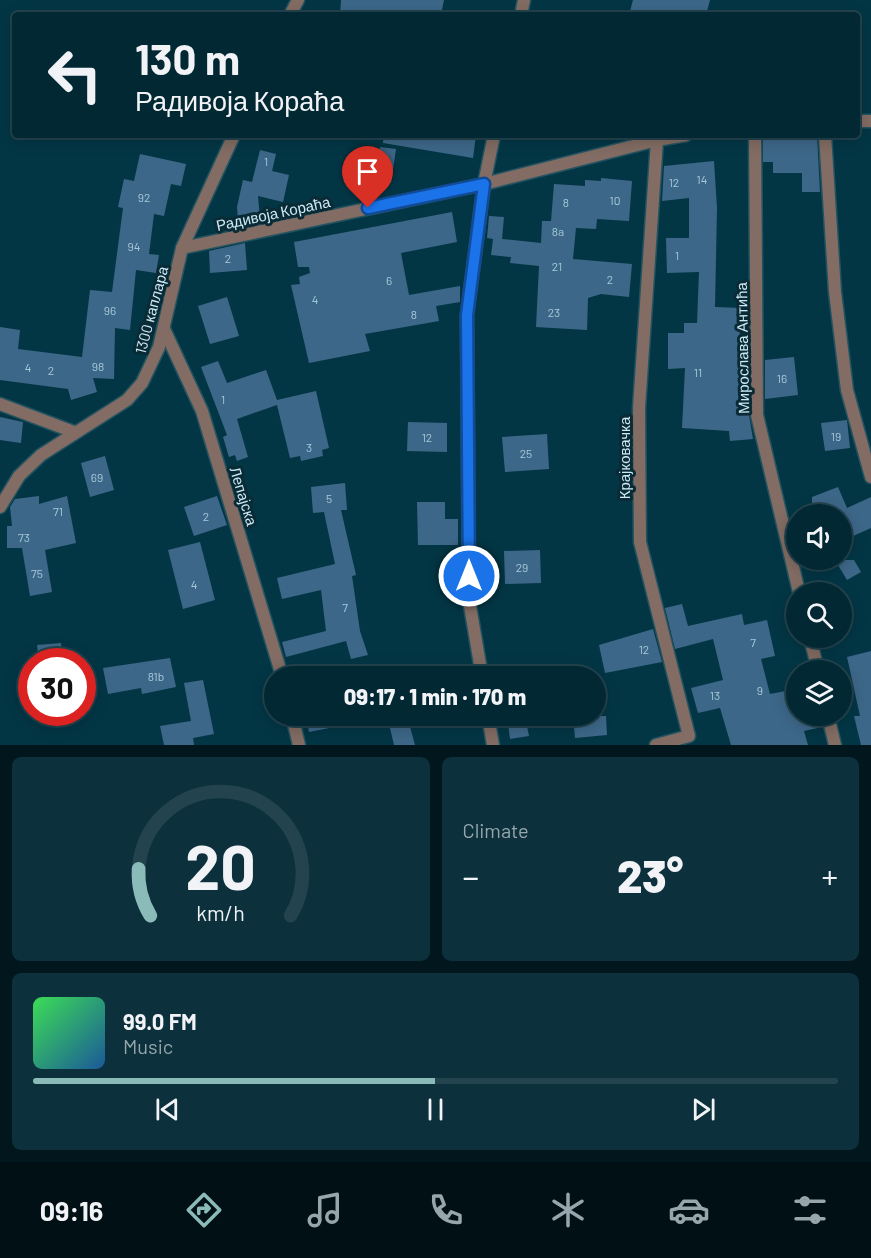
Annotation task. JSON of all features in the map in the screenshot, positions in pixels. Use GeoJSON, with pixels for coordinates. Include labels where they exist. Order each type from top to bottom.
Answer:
{"type":"FeatureCollection","features":[{"type":"Feature","properties":{"kind":"street","name":"1300 каплара"},"geometry":{"type":"LineString","coordinates":[[0,507],[19,476],[41,454],[127,400],[142,383],[164,329],[182,248],[233,138]]}},
{"type":"Feature","properties":{"kind":"street"},"geometry":{"type":"LineString","coordinates":[[480,666],[469,600],[467,315],[484,184],[493,138]]}},
{"type":"Feature","properties":{"kind":"street","name":"Радивоја Кораћа"},"geometry":{"type":"LineString","coordinates":[[182,248],[484,184],[669,138]]}},
{"type":"Feature","properties":{"kind":"street","name":"Мирослава Антића"},"geometry":{"type":"LineString","coordinates":[[755,138],[757,415],[797,582]]}},
{"type":"Feature","properties":{"kind":"street"},"geometry":{"type":"LineString","coordinates":[[825,138],[835,291],[847,390],[871,477]]}},
{"type":"Feature","properties":{"kind":"street","name":"Крајковачка"},"geometry":{"type":"LineString","coordinates":[[656,745],[689,736],[640,542],[639,408],[657,140]]}},
{"type":"Feature","properties":{"kind":"street","name":"Лепајска"},"geometry":{"type":"LineString","coordinates":[[164,329],[202,411],[279,666]]}},
{"type":"Feature","properties":{"kind":"street"},"geometry":{"type":"LineString","coordinates":[[0,404],[74,432]]}},
{"type":"Feature","properties":{"kind":"street"},"geometry":{"type":"LineString","coordinates":[[294,726],[299,745]]}},
{"type":"Feature","properties":{"kind":"street"},"geometry":{"type":"LineString","coordinates":[[490,726],[493,745]]}},
{"type":"Feature","properties":{"kind":"street"},"geometry":{"type":"LineString","coordinates":[[830,726],[835,745]]}},
{"type":"Feature","properties":{"kind":"building"},"geometry":{"type":"Polygon","coordinates":[[[341,0],[444,0],[442,12],[340,12],[341,0]]]}},
{"type":"Feature","properties":{"kind":"building"},"geometry":{"type":"Polygon","coordinates":[[[633,0],[710,0],[707,12],[630,12],[633,0]]]}},
{"type":"Feature","properties":{"kind":"building"},"geometry":{"type":"Polygon","coordinates":[[[384,138],[476,138],[473,158],[383,143],[384,138]]]}},
{"type":"Feature","properties":{"kind":"building"},"geometry":{"type":"Polygon","coordinates":[[[763,138],[817,138],[820,192],[802,192],[802,173],[773,173],[773,162],[763,162],[763,138]]]}},
{"type":"Feature","properties":{"kind":"building"},"geometry":{"type":"Polygon","coordinates":[[[380,147],[396,149],[391,183],[374,180],[380,147]]]}},
{"type":"Feature","properties":{"kind":"building"},"geometry":{"type":"Polygon","coordinates":[[[260,150],[276,154],[272,171],[289,175],[283,202],[258,196],[260,219],[238,221],[237,207],[243,180],[252,182],[260,150]]]}},
{"type":"Feature","properties":{"kind":"building"},"geometry":{"type":"Polygon","coordinates":[[[140,154],[186,164],[181,186],[171,184],[164,216],[154,214],[149,254],[159,255],[156,273],[136,270],[130,330],[115,328],[114,379],[93,378],[97,392],[71,400],[68,389],[0,380],[0,327],[20,330],[18,349],[82,357],[90,290],[112,292],[123,208],[118,207],[124,179],[134,181],[140,154]]]}},
{"type":"Feature","properties":{"kind":"building"},"geometry":{"type":"Polygon","coordinates":[[[714,161],[717,208],[715,307],[741,308],[739,346],[748,346],[749,415],[753,439],[730,441],[729,431],[682,428],[685,368],[668,369],[668,333],[684,333],[684,323],[697,323],[699,272],[667,273],[666,238],[689,238],[689,198],[662,201],[664,166],[714,161]]]}},
{"type":"Feature","properties":{"kind":"building"},"geometry":{"type":"Polygon","coordinates":[[[601,178],[632,181],[629,221],[597,219],[596,229],[576,228],[573,259],[632,264],[629,297],[601,294],[588,298],[587,330],[536,327],[539,266],[510,263],[511,257],[491,255],[493,239],[487,238],[489,216],[504,217],[502,239],[541,243],[542,221],[551,221],[554,184],[585,186],[585,180],[601,181],[601,178]]]}},
{"type":"Feature","properties":{"kind":"building"},"geometry":{"type":"Polygon","coordinates":[[[452,212],[457,242],[401,253],[409,295],[460,286],[460,302],[436,306],[439,321],[365,334],[370,351],[309,363],[291,285],[300,284],[299,277],[310,273],[309,267],[298,267],[294,242],[452,212]]]}},
{"type":"Feature","properties":{"kind":"building"},"geometry":{"type":"Polygon","coordinates":[[[245,243],[247,270],[210,273],[209,251],[245,243]]]}},
{"type":"Feature","properties":{"kind":"building"},"geometry":{"type":"Polygon","coordinates":[[[227,297],[239,336],[210,344],[198,306],[227,297]]]}},
{"type":"Feature","properties":{"kind":"building"},"geometry":{"type":"Polygon","coordinates":[[[794,357],[798,395],[765,399],[765,360],[794,357]]]}},
{"type":"Feature","properties":{"kind":"building"},"geometry":{"type":"Polygon","coordinates":[[[218,361],[227,383],[266,370],[277,400],[316,391],[329,448],[322,450],[323,456],[301,461],[300,456],[290,458],[277,405],[237,419],[248,457],[237,461],[235,455],[229,457],[223,437],[227,435],[201,367],[218,361]]]}},
{"type":"Feature","properties":{"kind":"building"},"geometry":{"type":"Polygon","coordinates":[[[0,417],[23,422],[21,443],[0,440],[0,417]]]}},
{"type":"Feature","properties":{"kind":"building"},"geometry":{"type":"Polygon","coordinates":[[[847,420],[850,448],[825,451],[821,423],[847,420]]]}},
{"type":"Feature","properties":{"kind":"building"},"geometry":{"type":"Polygon","coordinates":[[[408,422],[447,423],[447,452],[407,451],[408,422]]]}},
{"type":"Feature","properties":{"kind":"building"},"geometry":{"type":"Polygon","coordinates":[[[547,434],[549,469],[505,472],[502,437],[547,434]]]}},
{"type":"Feature","properties":{"kind":"building"},"geometry":{"type":"Polygon","coordinates":[[[105,456],[114,490],[90,497],[81,463],[105,456]]]}},
{"type":"Feature","properties":{"kind":"building"},"geometry":{"type":"Polygon","coordinates":[[[345,483],[347,510],[341,510],[356,575],[352,576],[360,631],[368,655],[351,659],[346,641],[286,657],[282,642],[326,631],[321,590],[282,599],[277,578],[335,564],[324,512],[313,513],[311,487],[345,483]]]}},
{"type":"Feature","properties":{"kind":"building"},"geometry":{"type":"Polygon","coordinates":[[[838,487],[845,504],[812,504],[812,497],[838,487]]]}},
{"type":"Feature","properties":{"kind":"building"},"geometry":{"type":"Polygon","coordinates":[[[39,496],[39,504],[67,496],[76,543],[45,550],[52,592],[30,596],[22,548],[7,548],[7,526],[12,526],[10,507],[15,499],[39,496]]]}},
{"type":"Feature","properties":{"kind":"building"},"geometry":{"type":"Polygon","coordinates":[[[217,496],[227,525],[194,536],[184,507],[217,496]]]}},
{"type":"Feature","properties":{"kind":"building"},"geometry":{"type":"Polygon","coordinates":[[[871,497],[871,528],[852,537],[852,506],[871,497]]]}},
{"type":"Feature","properties":{"kind":"building"},"geometry":{"type":"Polygon","coordinates":[[[417,502],[445,502],[445,519],[458,519],[458,545],[418,545],[417,502]]]}},
{"type":"Feature","properties":{"kind":"building"},"geometry":{"type":"Polygon","coordinates":[[[200,542],[215,600],[183,609],[168,550],[200,542]]]}},
{"type":"Feature","properties":{"kind":"building"},"geometry":{"type":"Polygon","coordinates":[[[540,550],[541,583],[505,584],[504,551],[540,550]]]}},
{"type":"Feature","properties":{"kind":"building"},"geometry":{"type":"Polygon","coordinates":[[[852,560],[854,560],[861,572],[847,580],[841,570],[852,570],[852,560]]]}},
{"type":"Feature","properties":{"kind":"building"},"geometry":{"type":"Polygon","coordinates":[[[682,604],[688,626],[742,614],[744,625],[767,620],[775,656],[761,659],[770,694],[786,691],[786,726],[822,726],[804,731],[808,745],[731,745],[720,708],[698,713],[691,688],[723,680],[713,639],[675,649],[665,608],[682,604]]]}},
{"type":"Feature","properties":{"kind":"building"},"geometry":{"type":"Polygon","coordinates":[[[653,629],[662,662],[606,673],[599,645],[653,629]]]}},
{"type":"Feature","properties":{"kind":"building"},"geometry":{"type":"Polygon","coordinates":[[[61,643],[62,648],[37,648],[37,645],[61,643]]]}},
{"type":"Feature","properties":{"kind":"building"},"geometry":{"type":"Polygon","coordinates":[[[871,651],[871,745],[861,745],[854,716],[860,716],[852,680],[852,660],[848,660],[847,657],[871,651]]]}},
{"type":"Feature","properties":{"kind":"building"},"geometry":{"type":"Polygon","coordinates":[[[170,658],[176,687],[142,694],[141,688],[108,694],[103,668],[170,658]]]}},
{"type":"Feature","properties":{"kind":"building"},"geometry":{"type":"Polygon","coordinates":[[[203,680],[214,734],[193,738],[194,745],[164,745],[160,726],[191,721],[184,683],[203,680]]]}},
{"type":"Feature","properties":{"kind":"building"},"geometry":{"type":"Polygon","coordinates":[[[606,716],[607,735],[575,738],[574,726],[606,726],[606,716]]]}},
{"type":"Feature","properties":{"kind":"building"},"geometry":{"type":"Polygon","coordinates":[[[308,726],[340,726],[309,732],[308,726]]]}},
{"type":"Feature","properties":{"kind":"building"},"geometry":{"type":"Polygon","coordinates":[[[389,726],[410,726],[415,745],[394,745],[389,726]]]}},
{"type":"Feature","properties":{"kind":"building"},"geometry":{"type":"Polygon","coordinates":[[[508,726],[527,726],[529,736],[510,739],[508,726]]]}},
{"type":"Feature","properties":{"kind":"route"},"geometry":{"type":"LineString","coordinates":[[368,208],[484,184],[467,315],[469,576]]}}]}
